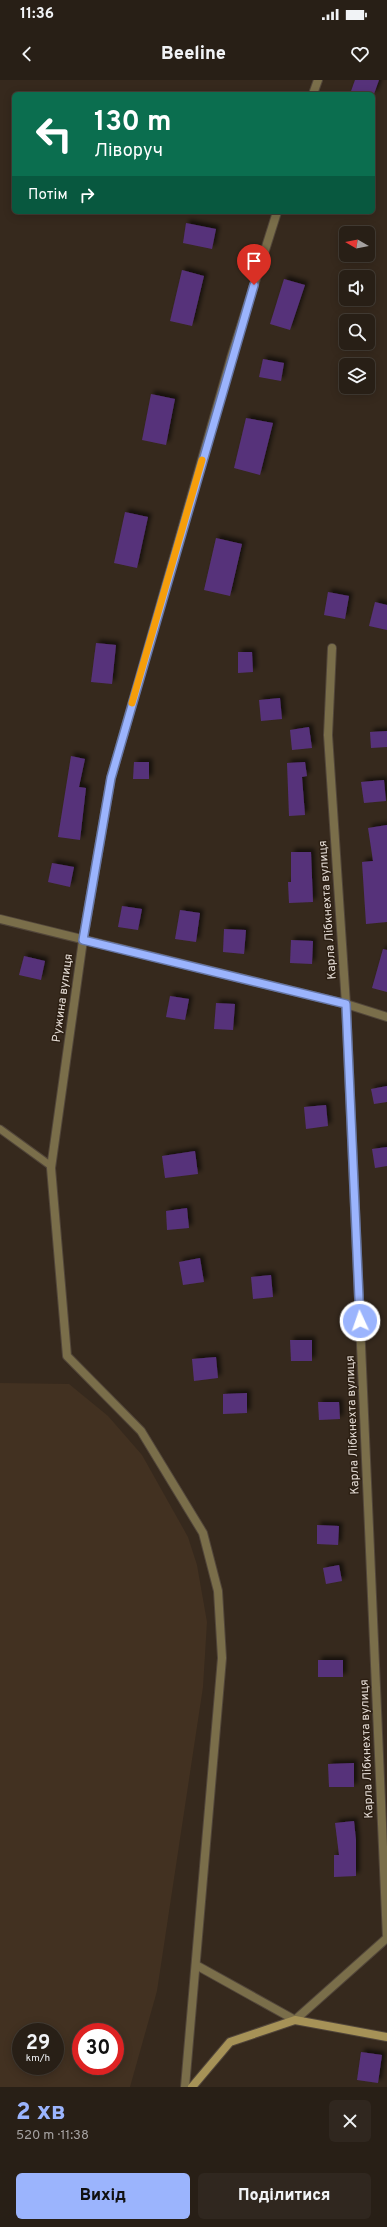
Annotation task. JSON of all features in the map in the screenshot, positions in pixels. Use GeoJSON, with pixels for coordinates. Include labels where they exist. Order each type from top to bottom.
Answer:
{"type":"FeatureCollection","features":[{"type":"Feature","properties":{"kind":"main road"},"geometry":{"type":"LineString","coordinates":[[192,2087],[230,2042],[295,2020],[387,2037]]}},
{"type":"Feature","properties":{"kind":"street"},"geometry":{"type":"LineString","coordinates":[[314,92],[318,80]]}},
{"type":"Feature","properties":{"kind":"street","name":"Ружина вулиця"},"geometry":{"type":"LineString","coordinates":[[196,1965],[222,1658],[218,1591],[203,1533],[141,1431],[67,1356],[51,1166],[83,940],[111,778],[231,358],[276,214]]}},
{"type":"Feature","properties":{"kind":"street","name":"Карла Лібкнехта вулиця"},"geometry":{"type":"LineString","coordinates":[[332,648],[328,735],[346,1004],[387,1938]]}},
{"type":"Feature","properties":{"kind":"street"},"geometry":{"type":"LineString","coordinates":[[0,919],[346,1004],[387,1017]]}},
{"type":"Feature","properties":{"kind":"street"},"geometry":{"type":"LineString","coordinates":[[185,2087],[196,1965],[295,2020],[387,1938]]}},
{"type":"Feature","properties":{"kind":"lane"},"geometry":{"type":"LineString","coordinates":[[0,1129],[51,1166]]}},
{"type":"Feature","properties":{"kind":"shaded area"},"geometry":{"type":"Polygon","coordinates":[[[0,1383],[69,1384],[108,1416],[142,1455],[188,1537],[197,1565],[207,1622],[203,1687],[157,1991],[130,2087],[0,2087],[0,1383]]]}},
{"type":"Feature","properties":{"kind":"building"},"geometry":{"type":"Polygon","coordinates":[[[355,80],[379,80],[375,92],[351,92],[355,80]]]}},
{"type":"Feature","properties":{"kind":"building"},"geometry":{"type":"Polygon","coordinates":[[[186,223],[216,229],[212,249],[183,243],[186,223]]]}},
{"type":"Feature","properties":{"kind":"building"},"geometry":{"type":"Polygon","coordinates":[[[182,270],[204,276],[192,326],[170,321],[182,270]]]}},
{"type":"Feature","properties":{"kind":"building"},"geometry":{"type":"Polygon","coordinates":[[[284,279],[305,285],[290,330],[270,324],[284,279]]]}},
{"type":"Feature","properties":{"kind":"building"},"geometry":{"type":"Polygon","coordinates":[[[263,359],[284,363],[281,381],[259,377],[263,359]]]}},
{"type":"Feature","properties":{"kind":"building"},"geometry":{"type":"Polygon","coordinates":[[[151,394],[175,399],[166,445],[142,440],[151,394]]]}},
{"type":"Feature","properties":{"kind":"building"},"geometry":{"type":"Polygon","coordinates":[[[246,418],[273,423],[260,475],[234,468],[246,418]]]}},
{"type":"Feature","properties":{"kind":"building"},"geometry":{"type":"Polygon","coordinates":[[[125,512],[148,517],[137,568],[114,563],[125,512]]]}},
{"type":"Feature","properties":{"kind":"building"},"geometry":{"type":"Polygon","coordinates":[[[216,538],[242,544],[230,596],[204,590],[216,538]]]}},
{"type":"Feature","properties":{"kind":"building"},"geometry":{"type":"Polygon","coordinates":[[[328,592],[349,596],[345,619],[324,615],[328,592]]]}},
{"type":"Feature","properties":{"kind":"building"},"geometry":{"type":"Polygon","coordinates":[[[375,602],[387,605],[387,630],[369,626],[375,602]]]}},
{"type":"Feature","properties":{"kind":"building"},"geometry":{"type":"Polygon","coordinates":[[[96,643],[116,645],[112,684],[91,682],[96,643]]]}},
{"type":"Feature","properties":{"kind":"building"},"geometry":{"type":"Polygon","coordinates":[[[238,652],[252,652],[253,672],[238,673],[238,652]]]}},
{"type":"Feature","properties":{"kind":"building"},"geometry":{"type":"Polygon","coordinates":[[[280,698],[282,719],[261,721],[259,700],[280,698]]]}},
{"type":"Feature","properties":{"kind":"building"},"geometry":{"type":"Polygon","coordinates":[[[309,727],[312,748],[292,750],[290,730],[309,727]]]}},
{"type":"Feature","properties":{"kind":"building"},"geometry":{"type":"Polygon","coordinates":[[[387,731],[387,747],[371,748],[370,732],[387,731]]]}},
{"type":"Feature","properties":{"kind":"building"},"geometry":{"type":"Polygon","coordinates":[[[71,756],[85,759],[79,787],[86,788],[80,840],[58,837],[71,756]]]}},
{"type":"Feature","properties":{"kind":"building"},"geometry":{"type":"Polygon","coordinates":[[[134,762],[149,762],[149,779],[133,779],[134,762]]]}},
{"type":"Feature","properties":{"kind":"building"},"geometry":{"type":"Polygon","coordinates":[[[305,762],[307,776],[302,777],[305,815],[289,816],[287,763],[305,762]]]}},
{"type":"Feature","properties":{"kind":"building"},"geometry":{"type":"Polygon","coordinates":[[[384,780],[386,801],[364,803],[361,782],[384,780]]]}},
{"type":"Feature","properties":{"kind":"building"},"geometry":{"type":"Polygon","coordinates":[[[387,825],[387,922],[366,924],[362,862],[373,861],[368,828],[387,825]]]}},
{"type":"Feature","properties":{"kind":"building"},"geometry":{"type":"Polygon","coordinates":[[[291,852],[311,852],[313,902],[289,903],[288,882],[291,882],[291,852]]]}},
{"type":"Feature","properties":{"kind":"building"},"geometry":{"type":"Polygon","coordinates":[[[52,863],[74,867],[70,887],[48,882],[52,863]]]}},
{"type":"Feature","properties":{"kind":"building"},"geometry":{"type":"Polygon","coordinates":[[[122,906],[142,909],[138,930],[118,927],[122,906]]]}},
{"type":"Feature","properties":{"kind":"building"},"geometry":{"type":"Polygon","coordinates":[[[180,910],[200,913],[196,942],[175,939],[180,910]]]}},
{"type":"Feature","properties":{"kind":"building"},"geometry":{"type":"Polygon","coordinates":[[[224,929],[246,930],[244,954],[223,952],[224,929]]]}},
{"type":"Feature","properties":{"kind":"building"},"geometry":{"type":"Polygon","coordinates":[[[291,940],[313,941],[312,964],[290,963],[291,940]]]}},
{"type":"Feature","properties":{"kind":"building"},"geometry":{"type":"Polygon","coordinates":[[[383,949],[387,950],[387,992],[372,988],[383,949]]]}},
{"type":"Feature","properties":{"kind":"building"},"geometry":{"type":"Polygon","coordinates":[[[24,956],[45,961],[41,980],[19,975],[24,956]]]}},
{"type":"Feature","properties":{"kind":"building"},"geometry":{"type":"Polygon","coordinates":[[[170,996],[189,999],[185,1020],[166,1017],[170,996]]]}},
{"type":"Feature","properties":{"kind":"building"},"geometry":{"type":"Polygon","coordinates":[[[216,1003],[235,1004],[233,1030],[214,1029],[216,1003]]]}},
{"type":"Feature","properties":{"kind":"building"},"geometry":{"type":"Polygon","coordinates":[[[387,1086],[387,1102],[374,1104],[371,1089],[387,1086]]]}},
{"type":"Feature","properties":{"kind":"building"},"geometry":{"type":"Polygon","coordinates":[[[326,1105],[328,1126],[306,1129],[304,1107],[326,1105]]]}},
{"type":"Feature","properties":{"kind":"building"},"geometry":{"type":"Polygon","coordinates":[[[387,1147],[387,1166],[375,1168],[372,1149],[387,1147]]]}},
{"type":"Feature","properties":{"kind":"building"},"geometry":{"type":"Polygon","coordinates":[[[195,1151],[198,1174],[165,1178],[162,1156],[195,1151]]]}},
{"type":"Feature","properties":{"kind":"building"},"geometry":{"type":"Polygon","coordinates":[[[187,1208],[189,1228],[167,1230],[166,1211],[187,1208]]]}},
{"type":"Feature","properties":{"kind":"building"},"geometry":{"type":"Polygon","coordinates":[[[200,1258],[204,1282],[183,1285],[179,1262],[200,1258]]]}},
{"type":"Feature","properties":{"kind":"building"},"geometry":{"type":"Polygon","coordinates":[[[271,1275],[273,1297],[253,1299],[251,1277],[271,1275]]]}},
{"type":"Feature","properties":{"kind":"building"},"geometry":{"type":"Polygon","coordinates":[[[290,1340],[312,1340],[312,1361],[291,1361],[290,1340]]]}},
{"type":"Feature","properties":{"kind":"building"},"geometry":{"type":"Polygon","coordinates":[[[216,1357],[218,1378],[194,1381],[192,1359],[216,1357]]]}},
{"type":"Feature","properties":{"kind":"building"},"geometry":{"type":"Polygon","coordinates":[[[247,1393],[247,1413],[223,1414],[223,1394],[247,1393]]]}},
{"type":"Feature","properties":{"kind":"building"},"geometry":{"type":"Polygon","coordinates":[[[318,1402],[339,1402],[340,1419],[319,1420],[318,1402]]]}},
{"type":"Feature","properties":{"kind":"building"},"geometry":{"type":"Polygon","coordinates":[[[317,1525],[339,1526],[338,1545],[317,1544],[317,1525]]]}},
{"type":"Feature","properties":{"kind":"building"},"geometry":{"type":"Polygon","coordinates":[[[339,1565],[342,1581],[326,1584],[323,1568],[339,1565]]]}},
{"type":"Feature","properties":{"kind":"building"},"geometry":{"type":"Polygon","coordinates":[[[318,1660],[343,1660],[343,1677],[318,1677],[318,1660]]]}},
{"type":"Feature","properties":{"kind":"building"},"geometry":{"type":"Polygon","coordinates":[[[354,1763],[354,1787],[329,1787],[328,1764],[354,1763]]]}},
{"type":"Feature","properties":{"kind":"building"},"geometry":{"type":"Polygon","coordinates":[[[354,1821],[356,1840],[356,1876],[334,1877],[334,1855],[339,1855],[335,1823],[354,1821]]]}},
{"type":"Feature","properties":{"kind":"building"},"geometry":{"type":"Polygon","coordinates":[[[361,2052],[382,2055],[378,2083],[357,2080],[361,2052]]]}},
{"type":"Feature","properties":{"kind":"slow traffic"},"geometry":{"type":"LineString","coordinates":[[132,703],[202,460]]}},
{"type":"Feature","properties":{"kind":"route"},"geometry":{"type":"LineString","coordinates":[[254,285],[231,358],[111,778],[83,940],[346,1004],[360,1321]]}}]}
